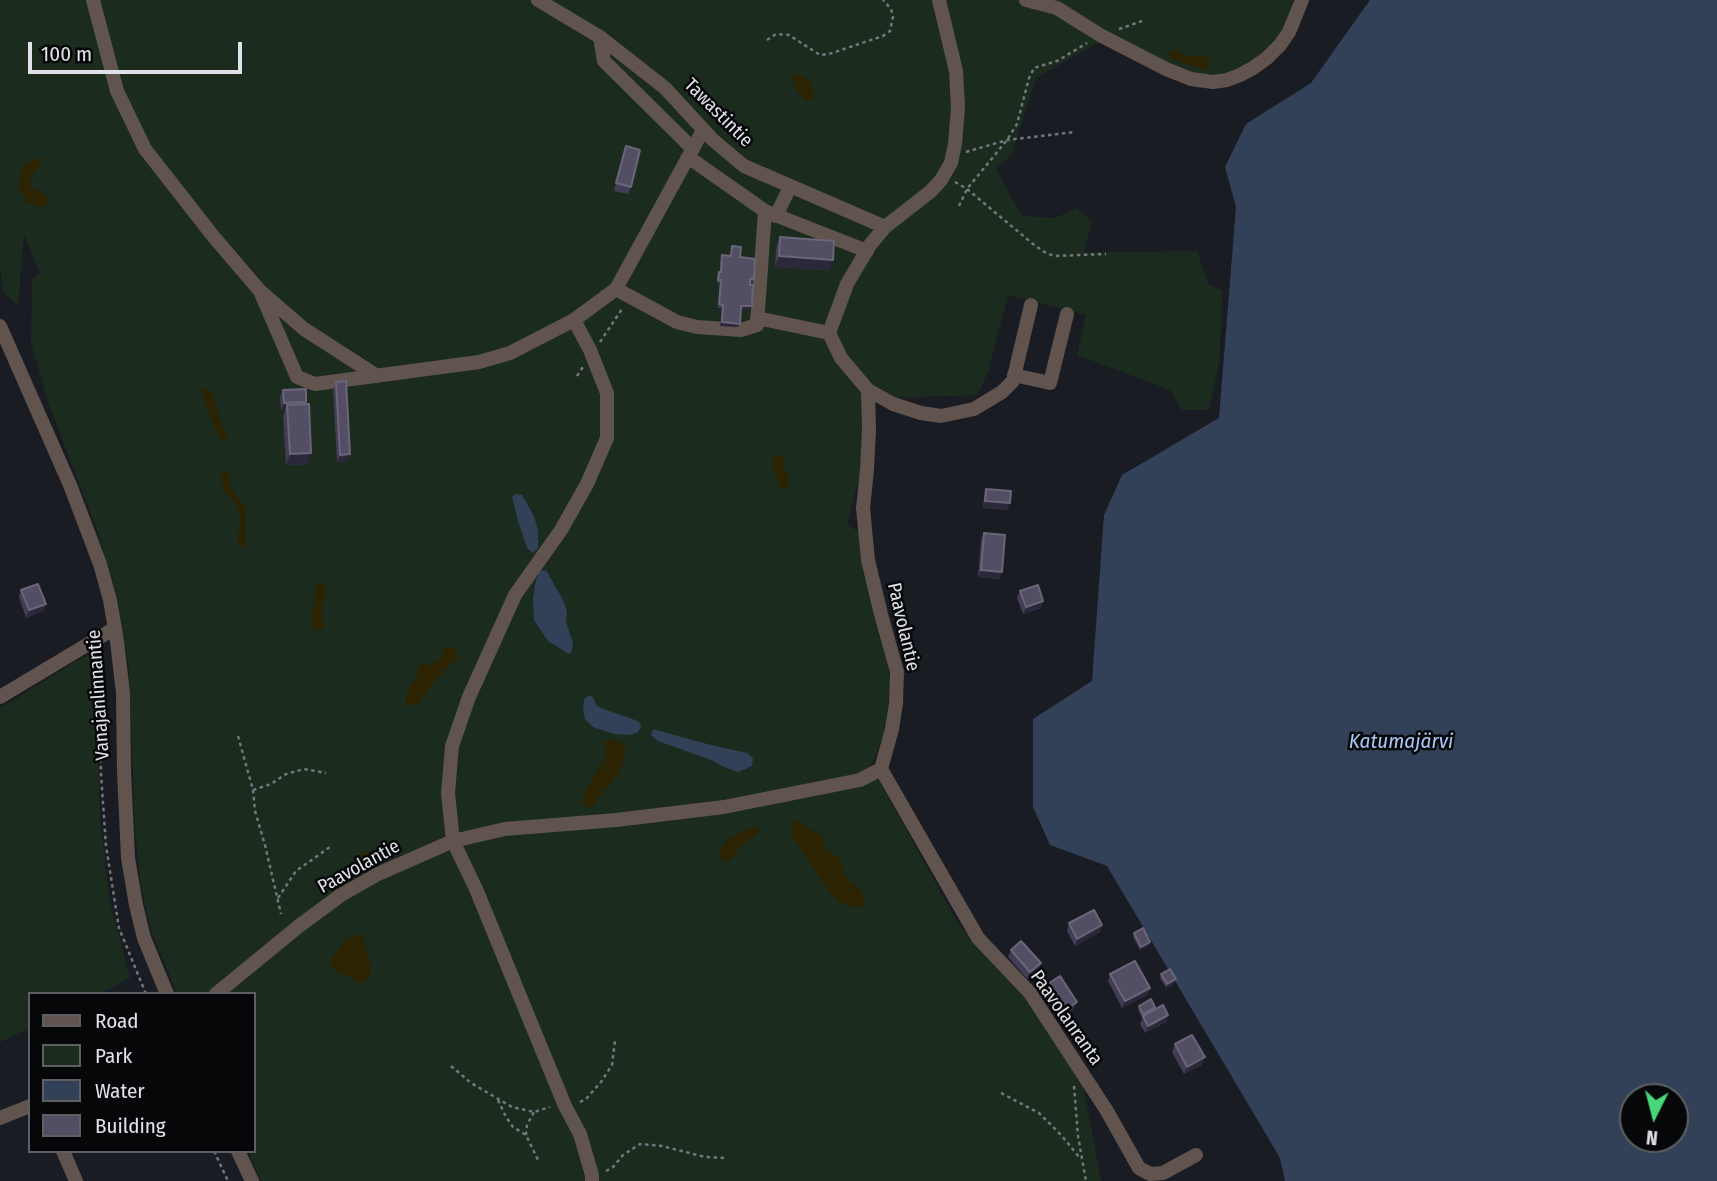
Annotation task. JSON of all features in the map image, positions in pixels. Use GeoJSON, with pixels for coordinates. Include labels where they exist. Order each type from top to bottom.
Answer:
{"type":"FeatureCollection","features":[{"type":"Feature","properties":{"kind":"street"},"geometry":{"type":"LineString","coordinates":[[93,0],[117,91],[145,149],[260,291],[304,329],[377,376]]}},
{"type":"Feature","properties":{"kind":"street","name":"Tawastintie"},"geometry":{"type":"LineString","coordinates":[[538,0],[600,37],[665,88],[713,140],[744,166],[885,227]]}},
{"type":"Feature","properties":{"kind":"street"},"geometry":{"type":"LineString","coordinates":[[939,0],[956,71],[958,107],[951,163],[931,191],[885,227],[867,251],[847,284],[830,333],[841,358],[867,390],[892,404],[941,416],[974,409],[1002,392],[1013,381],[1031,305]]}},
{"type":"Feature","properties":{"kind":"street"},"geometry":{"type":"LineString","coordinates":[[1026,0],[1057,8],[1100,35],[1166,69],[1191,79],[1213,82],[1227,80],[1253,68],[1280,45],[1289,32],[1302,0]]}},
{"type":"Feature","properties":{"kind":"street"},"geometry":{"type":"LineString","coordinates":[[600,37],[604,61],[690,153],[770,213],[867,251]]}},
{"type":"Feature","properties":{"kind":"street"},"geometry":{"type":"LineString","coordinates":[[260,291],[298,377],[315,384],[479,362],[510,353],[575,320],[621,292],[704,130]]}},
{"type":"Feature","properties":{"kind":"street"},"geometry":{"type":"LineString","coordinates":[[621,292],[677,322],[697,327],[741,330],[757,325],[770,213],[790,187]]}},
{"type":"Feature","properties":{"kind":"street"},"geometry":{"type":"LineString","coordinates":[[1014,375],[1050,383],[1067,314]]}},
{"type":"Feature","properties":{"kind":"street"},"geometry":{"type":"LineString","coordinates":[[757,318],[830,333]]}},
{"type":"Feature","properties":{"kind":"street"},"geometry":{"type":"LineString","coordinates":[[575,320],[607,393],[607,438],[587,484],[561,530],[514,595],[469,697],[452,746],[448,793],[453,841],[476,888],[565,1106],[580,1134],[592,1178]]}},
{"type":"Feature","properties":{"kind":"street","name":"Vanajanlinnantie"},"geometry":{"type":"LineString","coordinates":[[0,326],[70,485],[100,564],[115,628],[123,694],[128,858],[144,937],[166,992]]}},
{"type":"Feature","properties":{"kind":"street","name":"Paavolantie"},"geometry":{"type":"LineString","coordinates":[[218,992],[341,895],[379,874],[453,841],[505,829],[616,820],[724,807],[860,780],[881,769],[892,729],[897,672],[868,560],[865,534],[863,508],[869,430],[867,390]]}},
{"type":"Feature","properties":{"kind":"street"},"geometry":{"type":"LineString","coordinates":[[0,697],[115,628]]}},
{"type":"Feature","properties":{"kind":"street","name":"Paavolanranta"},"geometry":{"type":"LineString","coordinates":[[881,769],[978,938],[1030,993],[1107,1111],[1139,1168],[1150,1174],[1163,1172],[1196,1154]]}},
{"type":"Feature","properties":{"kind":"street"},"geometry":{"type":"LineString","coordinates":[[0,1118],[28,1107]]}},
{"type":"Feature","properties":{"kind":"street"},"geometry":{"type":"LineString","coordinates":[[64,1153],[76,1181]]}},
{"type":"Feature","properties":{"kind":"street"},"geometry":{"type":"LineString","coordinates":[[239,1153],[252,1181]]}},
{"type":"Feature","properties":{"kind":"path"},"geometry":{"type":"LineString","coordinates":[[767,40],[776,34],[789,35],[820,55],[873,40],[890,31],[893,24],[891,9],[883,0]]}},
{"type":"Feature","properties":{"kind":"path"},"geometry":{"type":"LineString","coordinates":[[959,206],[967,189],[1017,124],[1034,68],[1057,61],[1100,35],[1145,20]]}},
{"type":"Feature","properties":{"kind":"path"},"geometry":{"type":"LineString","coordinates":[[953,156],[1007,140],[1075,132]]}},
{"type":"Feature","properties":{"kind":"path"},"geometry":{"type":"LineString","coordinates":[[941,180],[967,189],[1046,253],[1054,256],[1107,254]]}},
{"type":"Feature","properties":{"kind":"path"},"geometry":{"type":"LineString","coordinates":[[577,376],[624,306],[621,292]]}},
{"type":"Feature","properties":{"kind":"path"},"geometry":{"type":"LineString","coordinates":[[95,640],[106,846],[119,928],[145,992]]}},
{"type":"Feature","properties":{"kind":"path"},"geometry":{"type":"LineString","coordinates":[[238,736],[281,914]]}},
{"type":"Feature","properties":{"kind":"path"},"geometry":{"type":"LineString","coordinates":[[253,790],[271,784],[286,774],[304,769],[326,773]]}},
{"type":"Feature","properties":{"kind":"path"},"geometry":{"type":"LineString","coordinates":[[278,899],[296,871],[330,847]]}},
{"type":"Feature","properties":{"kind":"path"},"geometry":{"type":"LineString","coordinates":[[1074,1061],[1074,1095],[1086,1181]]}},
{"type":"Feature","properties":{"kind":"path"},"geometry":{"type":"LineString","coordinates":[[1000,1093],[1040,1113],[1081,1160]]}},
{"type":"Feature","properties":{"kind":"path"},"geometry":{"type":"LineString","coordinates":[[498,1100],[513,1127],[526,1135]]}},
{"type":"Feature","properties":{"kind":"path"},"geometry":{"type":"LineString","coordinates":[[534,1112],[527,1125],[526,1135],[539,1162]]}},
{"type":"Feature","properties":{"kind":"path"},"geometry":{"type":"LineString","coordinates":[[592,1178],[613,1167],[623,1155],[640,1144],[662,1146],[705,1157],[724,1158]]}},
{"type":"Feature","properties":{"kind":"path"},"geometry":{"type":"LineString","coordinates":[[215,1153],[228,1181]]}},
{"type":"Feature","properties":{"kind":"green space"},"geometry":{"type":"Polygon","coordinates":[[[0,0],[1299,0],[1273,48],[1231,75],[1194,78],[1107,38],[1036,78],[1012,154],[996,169],[1022,216],[1055,218],[1077,208],[1092,222],[1084,252],[1197,251],[1209,285],[1223,290],[1219,363],[1209,410],[1182,410],[1170,390],[1077,355],[1086,315],[1008,295],[989,369],[978,395],[863,399],[869,438],[847,525],[858,531],[890,683],[885,732],[871,766],[959,925],[1035,1008],[1083,1084],[1101,1181],[261,1181],[249,1153],[256,1153],[256,992],[176,992],[151,930],[141,886],[135,831],[129,670],[117,596],[98,533],[49,405],[31,343],[32,280],[40,273],[24,234],[18,306],[3,292],[0,265],[0,0]]]}},
{"type":"Feature","properties":{"kind":"green space"},"geometry":{"type":"Polygon","coordinates":[[[93,651],[100,817],[110,902],[130,978],[103,992],[28,992],[28,1029],[0,1042],[0,708],[93,651]]]}},
{"type":"Feature","properties":{"kind":"sand"},"geometry":{"type":"Polygon","coordinates":[[[1172,50],[1192,57],[1205,56],[1210,59],[1209,66],[1202,69],[1171,59],[1169,52],[1172,50]]]}},
{"type":"Feature","properties":{"kind":"sand"},"geometry":{"type":"Polygon","coordinates":[[[795,74],[801,74],[811,83],[815,97],[812,100],[807,101],[799,93],[792,78],[795,74]]]}},
{"type":"Feature","properties":{"kind":"sand"},"geometry":{"type":"Polygon","coordinates":[[[36,158],[41,159],[42,163],[30,179],[30,184],[48,199],[42,207],[28,203],[19,188],[22,169],[36,158]]]}},
{"type":"Feature","properties":{"kind":"sand"},"geometry":{"type":"Polygon","coordinates":[[[208,388],[228,436],[225,440],[220,439],[209,415],[203,394],[203,390],[208,388]]]}},
{"type":"Feature","properties":{"kind":"sand"},"geometry":{"type":"Polygon","coordinates":[[[780,455],[789,478],[785,488],[780,488],[778,484],[772,462],[774,456],[780,455]]]}},
{"type":"Feature","properties":{"kind":"sand"},"geometry":{"type":"Polygon","coordinates":[[[224,471],[229,473],[231,488],[246,506],[246,537],[245,545],[241,548],[238,546],[240,514],[237,505],[226,494],[220,476],[224,471]]]}},
{"type":"Feature","properties":{"kind":"sand"},"geometry":{"type":"Polygon","coordinates":[[[320,583],[327,588],[321,608],[324,626],[319,631],[313,630],[311,625],[316,587],[320,583]]]}},
{"type":"Feature","properties":{"kind":"sand"},"geometry":{"type":"Polygon","coordinates":[[[451,647],[456,651],[455,661],[439,676],[417,706],[406,704],[407,690],[418,676],[418,668],[435,663],[444,649],[451,647]]]}},
{"type":"Feature","properties":{"kind":"sand"},"geometry":{"type":"Polygon","coordinates":[[[611,739],[620,741],[626,748],[624,761],[593,806],[586,808],[581,802],[584,793],[605,758],[607,752],[603,743],[611,739]]]}},
{"type":"Feature","properties":{"kind":"sand"},"geometry":{"type":"Polygon","coordinates":[[[794,821],[801,821],[807,828],[822,835],[825,848],[838,857],[849,881],[861,891],[864,899],[860,907],[839,902],[824,885],[792,836],[794,821]]]}},
{"type":"Feature","properties":{"kind":"sand"},"geometry":{"type":"Polygon","coordinates":[[[756,826],[759,829],[757,834],[741,846],[732,859],[728,862],[721,859],[721,848],[727,841],[756,826]]]}},
{"type":"Feature","properties":{"kind":"sand"},"geometry":{"type":"Polygon","coordinates":[[[383,849],[391,852],[390,857],[372,862],[368,866],[360,862],[361,853],[383,849]]]}},
{"type":"Feature","properties":{"kind":"sand"},"geometry":{"type":"Polygon","coordinates":[[[353,935],[360,935],[364,939],[370,964],[370,975],[361,983],[338,972],[331,966],[330,960],[353,935]]]}},
{"type":"Feature","properties":{"kind":"water","name":"Katumajärvi"},"geometry":{"type":"Polygon","coordinates":[[[1370,0],[1717,0],[1717,1181],[1285,1181],[1280,1158],[1107,866],[1050,845],[1033,807],[1033,719],[1092,681],[1104,515],[1122,475],[1219,418],[1236,207],[1225,167],[1246,124],[1311,83],[1370,0]]]}},
{"type":"Feature","properties":{"kind":"water"},"geometry":{"type":"Polygon","coordinates":[[[515,494],[522,495],[534,516],[538,530],[538,548],[533,553],[527,548],[518,521],[512,497],[515,494]]]}},
{"type":"Feature","properties":{"kind":"water"},"geometry":{"type":"Polygon","coordinates":[[[546,570],[567,612],[566,622],[573,643],[569,654],[548,641],[534,620],[536,580],[540,571],[546,570]]]}},
{"type":"Feature","properties":{"kind":"water"},"geometry":{"type":"Polygon","coordinates":[[[590,695],[601,708],[640,723],[641,727],[637,733],[615,734],[593,727],[585,719],[583,709],[584,699],[590,695]]]}},
{"type":"Feature","properties":{"kind":"water"},"geometry":{"type":"Polygon","coordinates":[[[653,729],[747,753],[753,758],[752,766],[738,772],[724,767],[658,741],[651,735],[653,729]]]}},
{"type":"Feature","properties":{"kind":"building"},"geometry":{"type":"Polygon","coordinates":[[[626,146],[640,150],[631,187],[616,183],[626,146]]]}},
{"type":"Feature","properties":{"kind":"building"},"geometry":{"type":"Polygon","coordinates":[[[780,237],[834,241],[833,260],[779,256],[780,237]]]}},
{"type":"Feature","properties":{"kind":"building"},"geometry":{"type":"Polygon","coordinates":[[[732,246],[741,247],[740,257],[755,259],[754,279],[750,279],[750,285],[753,285],[752,306],[741,306],[740,324],[722,322],[723,305],[719,304],[721,280],[718,280],[722,255],[731,256],[732,246]]]}},
{"type":"Feature","properties":{"kind":"building"},"geometry":{"type":"Polygon","coordinates":[[[346,381],[350,454],[340,455],[336,382],[346,381]]]}},
{"type":"Feature","properties":{"kind":"building"},"geometry":{"type":"Polygon","coordinates":[[[306,389],[306,402],[284,403],[283,390],[306,389]]]}},
{"type":"Feature","properties":{"kind":"building"},"geometry":{"type":"Polygon","coordinates":[[[309,404],[311,453],[290,454],[287,405],[309,404]]]}},
{"type":"Feature","properties":{"kind":"building"},"geometry":{"type":"Polygon","coordinates":[[[986,489],[1011,491],[1010,503],[985,501],[986,489]]]}},
{"type":"Feature","properties":{"kind":"building"},"geometry":{"type":"Polygon","coordinates":[[[984,533],[1005,535],[1002,572],[981,570],[984,533]]]}},
{"type":"Feature","properties":{"kind":"building"},"geometry":{"type":"Polygon","coordinates":[[[38,584],[46,604],[29,610],[21,590],[38,584]]]}},
{"type":"Feature","properties":{"kind":"building"},"geometry":{"type":"Polygon","coordinates":[[[1038,585],[1043,601],[1026,607],[1020,591],[1038,585]]]}},
{"type":"Feature","properties":{"kind":"building"},"geometry":{"type":"Polygon","coordinates":[[[1094,910],[1102,925],[1077,939],[1069,923],[1094,910]]]}},
{"type":"Feature","properties":{"kind":"building"},"geometry":{"type":"Polygon","coordinates":[[[1143,928],[1150,942],[1141,947],[1134,933],[1143,928]]]}},
{"type":"Feature","properties":{"kind":"building"},"geometry":{"type":"Polygon","coordinates":[[[1021,941],[1041,963],[1030,972],[1011,950],[1021,941]]]}},
{"type":"Feature","properties":{"kind":"building"},"geometry":{"type":"Polygon","coordinates":[[[1135,961],[1150,988],[1125,1001],[1110,974],[1135,961]]]}},
{"type":"Feature","properties":{"kind":"building"},"geometry":{"type":"Polygon","coordinates":[[[1170,969],[1176,979],[1167,984],[1161,974],[1170,969]]]}},
{"type":"Feature","properties":{"kind":"building"},"geometry":{"type":"Polygon","coordinates":[[[1060,976],[1077,1002],[1062,1012],[1045,986],[1060,976]]]}},
{"type":"Feature","properties":{"kind":"building"},"geometry":{"type":"Polygon","coordinates":[[[1151,999],[1155,1007],[1143,1014],[1139,1006],[1151,999]]]}},
{"type":"Feature","properties":{"kind":"building"},"geometry":{"type":"Polygon","coordinates":[[[1163,1005],[1168,1015],[1148,1026],[1143,1016],[1163,1005]]]}},
{"type":"Feature","properties":{"kind":"building"},"geometry":{"type":"Polygon","coordinates":[[[1192,1035],[1205,1057],[1187,1067],[1175,1044],[1192,1035]]]}}]}
